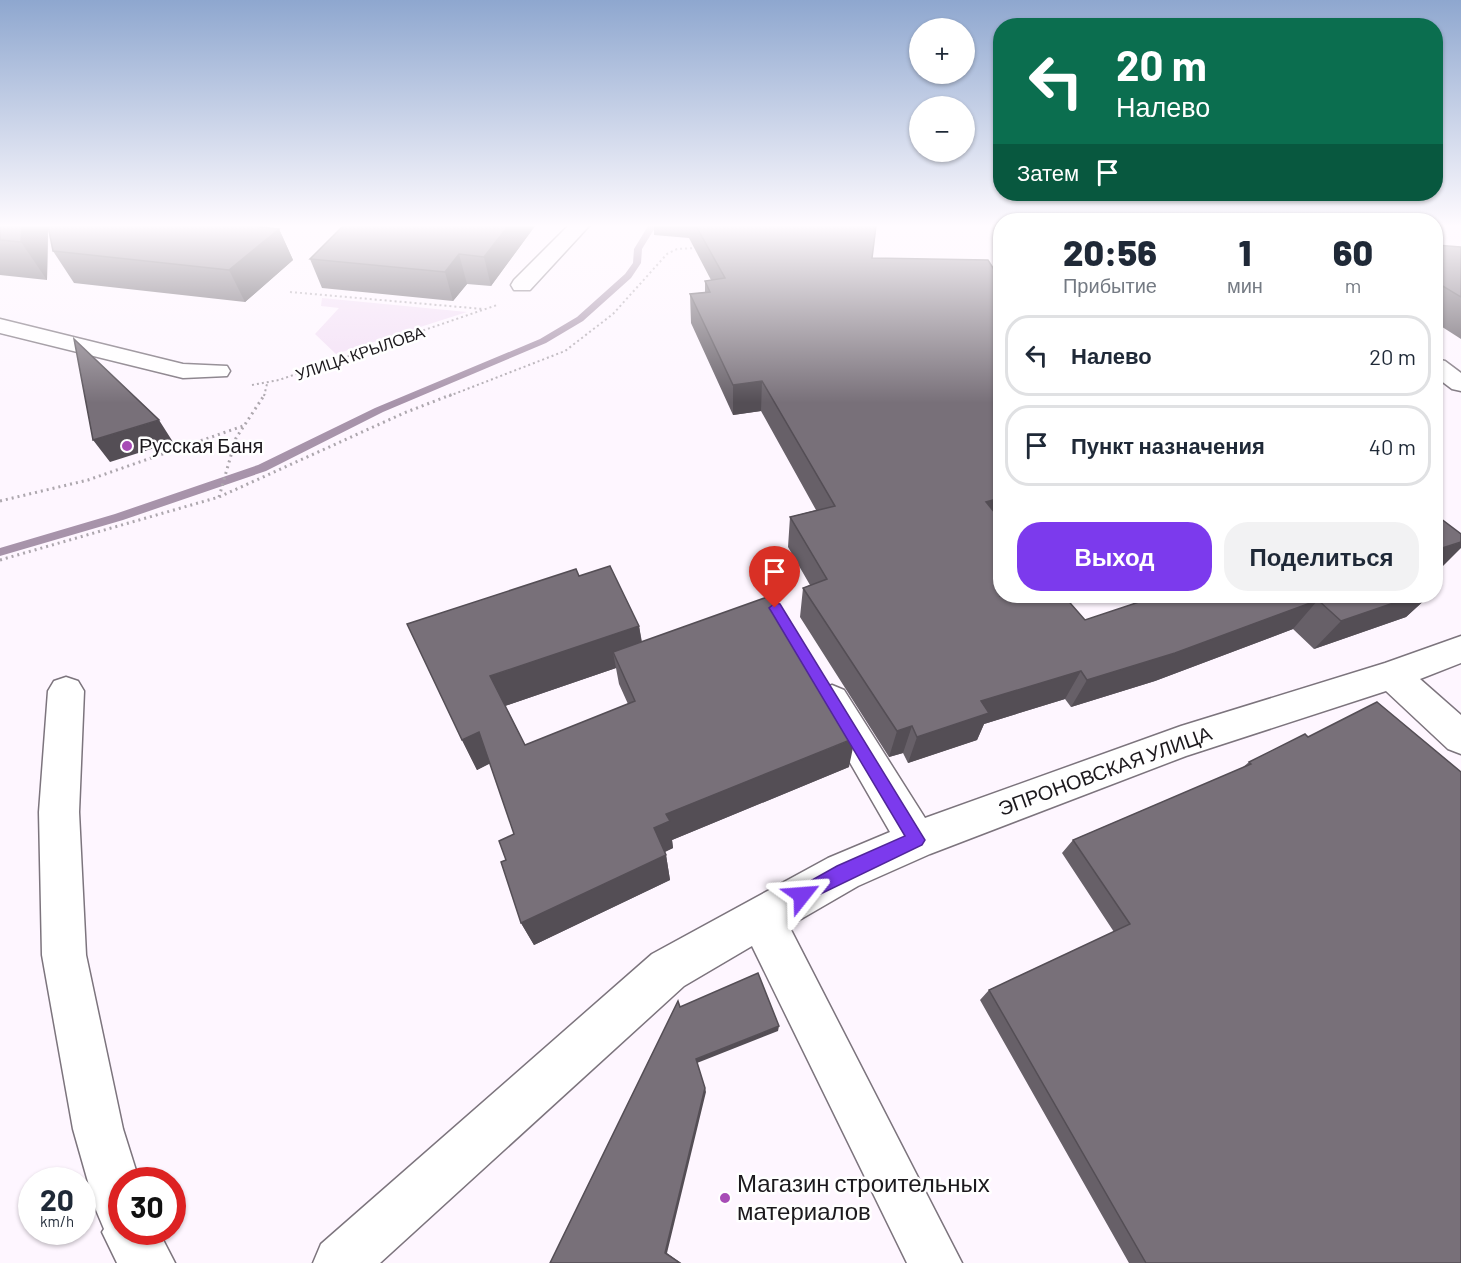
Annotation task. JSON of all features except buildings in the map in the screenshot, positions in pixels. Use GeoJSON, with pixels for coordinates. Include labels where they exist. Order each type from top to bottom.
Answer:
{"type":"FeatureCollection","features":[{"type":"Feature","properties":{"kind":"street"},"geometry":{"type":"LineString","coordinates":[[0,326],[183,371],[218,371]]}},
{"type":"Feature","properties":{"kind":"street"},"geometry":{"type":"LineString","coordinates":[[1443,371],[1461,384]]}},
{"type":"Feature","properties":{"kind":"street","name":"ЭПРОНОВСКАЯ УЛИЦА"},"geometry":{"type":"LineString","coordinates":[[340,1263],[668,970],[761,920],[843,872],[916,840],[1181,742],[1392,675],[1461,649]]}},
{"type":"Feature","properties":{"kind":"street"},"geometry":{"type":"LineString","coordinates":[[812,668],[916,840]]}},
{"type":"Feature","properties":{"kind":"street"},"geometry":{"type":"LineString","coordinates":[[1392,675],[1461,738]]}},
{"type":"Feature","properties":{"kind":"street"},"geometry":{"type":"LineString","coordinates":[[66,691],[58,812],[64,955],[98,1129],[109,1167]]}},
{"type":"Feature","properties":{"kind":"street"},"geometry":{"type":"LineString","coordinates":[[761,920],[787,966],[935,1263]]}},
{"type":"Feature","properties":{"kind":"street"},"geometry":{"type":"LineString","coordinates":[[137,1245],[148,1263]]}},
{"type":"Feature","properties":{"kind":"path","name":"УЛИЦА КРЫЛОВА"},"geometry":{"type":"LineString","coordinates":[[218,371],[248,385],[267,384],[495,306],[522,285]]}},
{"type":"Feature","properties":{"kind":"path"},"geometry":{"type":"LineString","coordinates":[[0,560],[219,497],[404,413],[565,351],[613,314],[639,285]]}},
{"type":"Feature","properties":{"kind":"path"},"geometry":{"type":"LineString","coordinates":[[290,292],[484,309]]}},
{"type":"Feature","properties":{"kind":"path"},"geometry":{"type":"LineString","coordinates":[[219,497],[236,438],[265,394],[267,384]]}},
{"type":"Feature","properties":{"kind":"path"},"geometry":{"type":"LineString","coordinates":[[0,501],[88,480],[243,426]]}},
{"type":"Feature","properties":{"kind":"shaded area"},"geometry":{"type":"Polygon","coordinates":[[[322,298],[467,312],[336,354],[315,334],[339,308],[321,306],[322,298]]]}},
{"type":"Feature","properties":{"kind":"waterway"},"geometry":{"type":"LineString","coordinates":[[0,552],[119,517],[262,468],[379,410],[543,341],[580,319],[618,285]]}},
{"type":"Feature","properties":{"kind":"place","name":"Русская Баня"},"geometry":{"type":"Point","coordinates":[127,446]}},
{"type":"Feature","properties":{"kind":"place","name":"Магазин строительных материалов"},"geometry":{"type":"Point","coordinates":[725,1198]}},
{"type":"Feature","properties":{"kind":"route"},"geometry":{"type":"LineString","coordinates":[[775,608],[916,840],[843,872],[802,895]]}}]}
